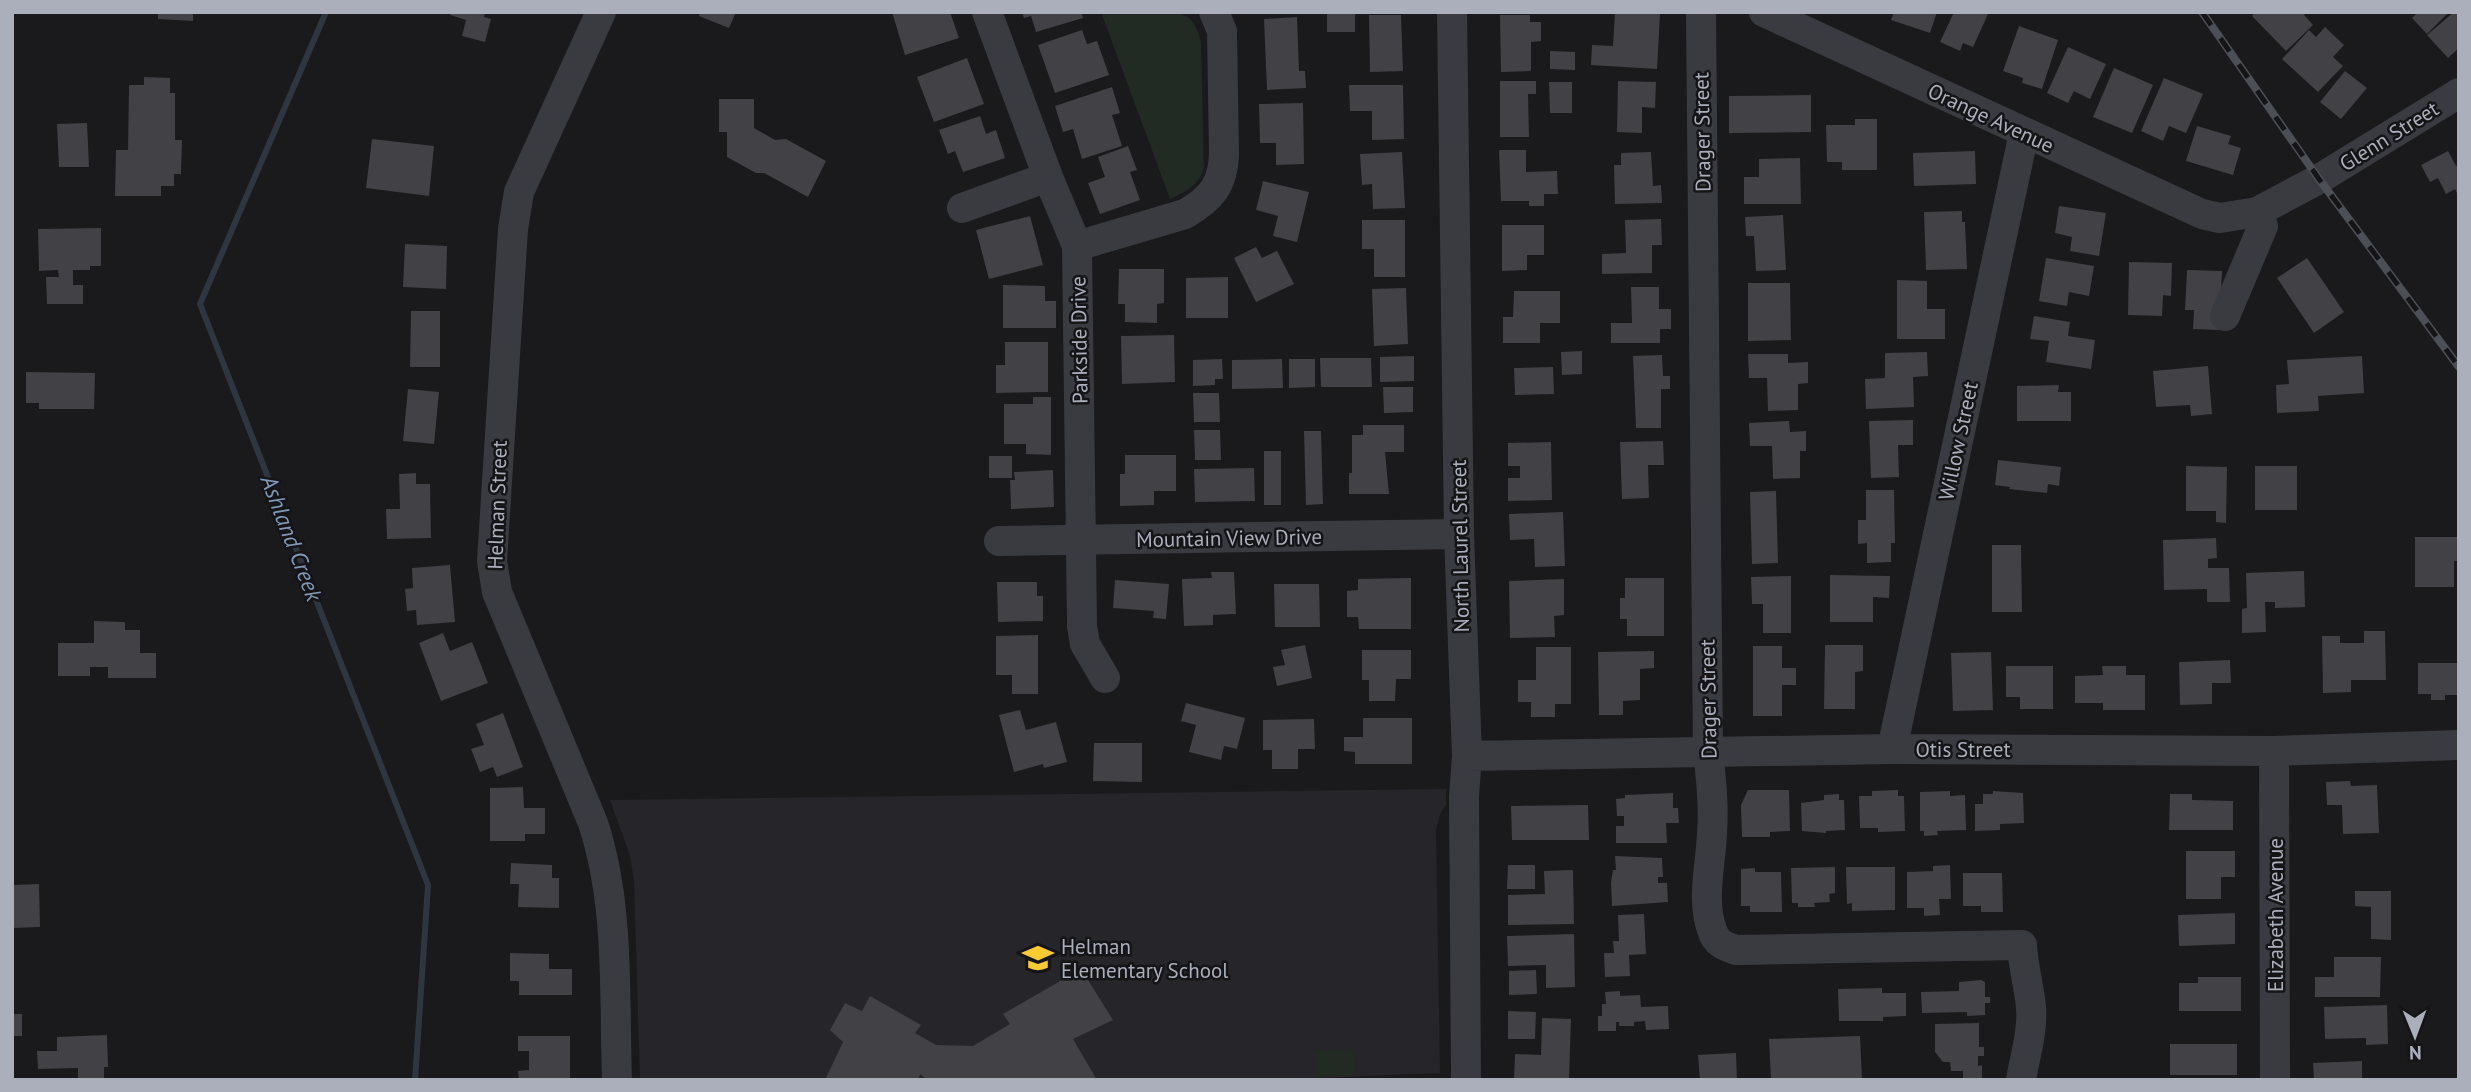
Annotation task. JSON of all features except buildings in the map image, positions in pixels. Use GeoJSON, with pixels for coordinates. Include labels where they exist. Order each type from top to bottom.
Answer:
{"type":"FeatureCollection","features":[{"type":"Feature","properties":{"kind":"street","name":"Helman Street"},"geometry":{"type":"LineString","coordinates":[[601,12],[519,192],[513,229],[492,561],[493,576],[501,601],[593,822],[603,853],[609,885],[612,930],[617,1080]]}},
{"type":"Feature","properties":{"kind":"street","name":"Parkside Drive"},"geometry":{"type":"LineString","coordinates":[[987,12],[1048,177],[1077,246],[1082,626],[1084,644],[1105,678]]}},
{"type":"Feature","properties":{"kind":"street"},"geometry":{"type":"LineString","coordinates":[[1077,246],[1185,214],[1199,206],[1212,193],[1224,172],[1222,31],[1214,12]]}},
{"type":"Feature","properties":{"kind":"street","name":"North Laurel Street"},"geometry":{"type":"LineString","coordinates":[[1452,12],[1459,534],[1467,756],[1464,796],[1466,1080]]}},
{"type":"Feature","properties":{"kind":"street","name":"Drager Street"},"geometry":{"type":"LineString","coordinates":[[1701,12],[1708,751],[1713,802],[1707,880],[1712,931],[1720,944],[1736,950],[2022,945],[2031,1017],[2021,1080]]}},
{"type":"Feature","properties":{"kind":"street","name":"Orange Avenue"},"geometry":{"type":"LineString","coordinates":[[1764,12],[2202,215],[2220,218]]}},
{"type":"Feature","properties":{"kind":"street","name":"Glenn Street"},"geometry":{"type":"LineString","coordinates":[[2220,218],[2257,212],[2319,179],[2459,93]]}},
{"type":"Feature","properties":{"kind":"street","name":"Willow Street"},"geometry":{"type":"LineString","coordinates":[[1892,748],[2024,133]]}},
{"type":"Feature","properties":{"kind":"street"},"geometry":{"type":"LineString","coordinates":[[962,208],[1048,177]]}},
{"type":"Feature","properties":{"kind":"street"},"geometry":{"type":"LineString","coordinates":[[2225,316],[2263,226],[2257,212]]}},
{"type":"Feature","properties":{"kind":"street","name":"Mountain View Drive"},"geometry":{"type":"LineString","coordinates":[[999,541],[1459,534]]}},
{"type":"Feature","properties":{"kind":"street","name":"Otis Street"},"geometry":{"type":"LineString","coordinates":[[1467,756],[1892,748],[2274,751],[2459,745]]}},
{"type":"Feature","properties":{"kind":"street","name":"Elizabeth Avenue"},"geometry":{"type":"LineString","coordinates":[[2274,751],[2275,1080]]}},
{"type":"Feature","properties":{"kind":"shaded area"},"geometry":{"type":"Polygon","coordinates":[[[1147,10],[1182,14],[1194,23],[1198,32],[1201,42],[1204,168],[1191,187],[1170,199],[1101,12],[1147,10]]]}},
{"type":"Feature","properties":{"kind":"shaded area","name":"Helman Elementary School"},"geometry":{"type":"Polygon","coordinates":[[[1446,789],[1446,805],[1436,829],[1440,1073],[1272,1080],[640,1080],[634,881],[630,856],[610,800],[1446,789]]]}},
{"type":"Feature","properties":{"kind":"shaded area"},"geometry":{"type":"Polygon","coordinates":[[[1354,1049],[1355,1075],[1316,1077],[1315,1051],[1354,1049]]]}},
{"type":"Feature","properties":{"kind":"waterway","name":"Ashland Creek"},"geometry":{"type":"LineString","coordinates":[[326,12],[200,304],[428,885],[415,1080]]}},
{"type":"Feature","properties":{"kind":"railway"},"geometry":{"type":"LineString","coordinates":[[2202,12],[2319,179],[2459,367]]}},
{"type":"Feature","properties":{"kind":"place","name":"Helman Elementary School"},"geometry":{"type":"Point","coordinates":[1038,958]}}]}
